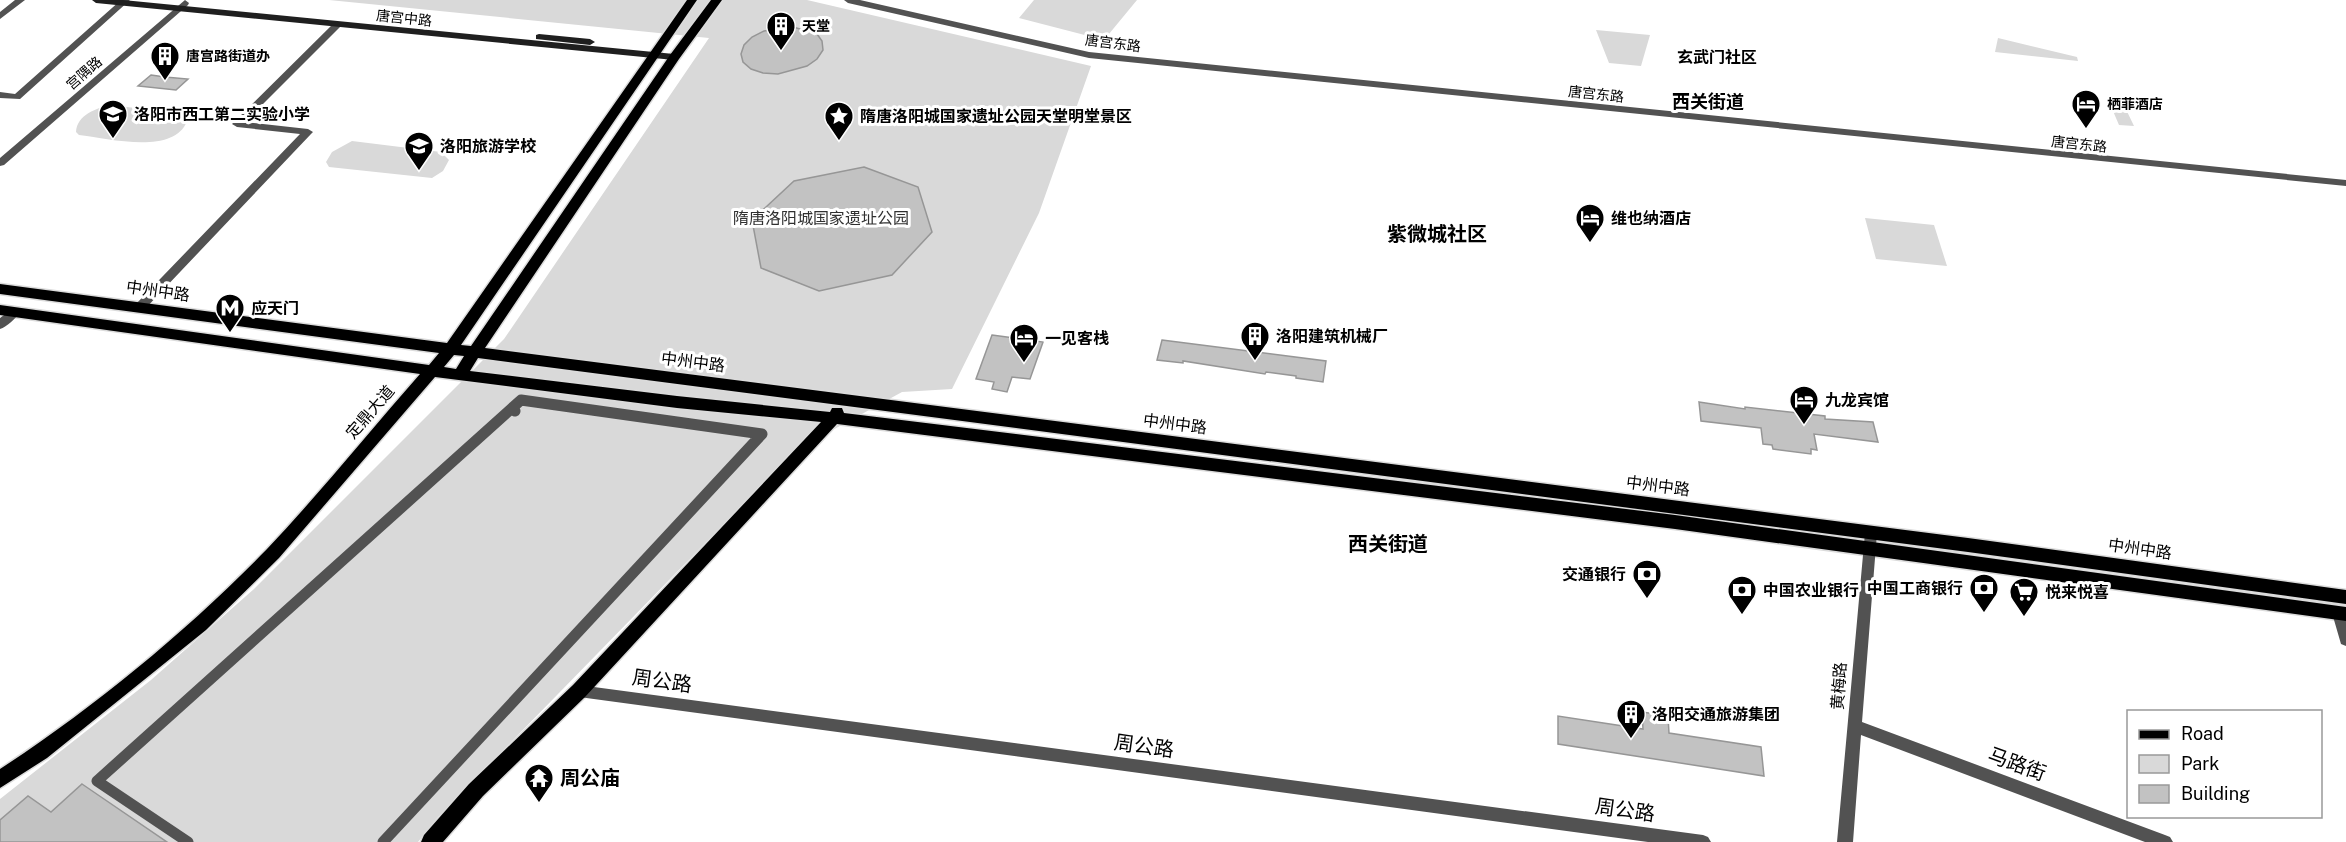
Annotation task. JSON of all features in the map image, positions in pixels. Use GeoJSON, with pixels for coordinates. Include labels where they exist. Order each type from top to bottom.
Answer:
{"type":"FeatureCollection","features":[{"type":"Feature","properties":{"kind":"main road","name":"唐宫中路"},"geometry":{"type":"LineString","coordinates":[[96,0],[182,6],[654,52]]}},
{"type":"Feature","properties":{"kind":"main road","name":"唐宫中路"},"geometry":{"type":"LineString","coordinates":[[156,0],[182,6],[337,25],[676,54]]}},
{"type":"Feature","properties":{"kind":"main road","name":"定鼎大道"},"geometry":{"type":"LineString","coordinates":[[0,778],[41,752],[120,691],[200,625],[273,553],[451,349],[692,0]]}},
{"type":"Feature","properties":{"kind":"main road"},"geometry":{"type":"LineString","coordinates":[[459,375],[676,54],[717,0]]}},
{"type":"Feature","properties":{"kind":"main road","name":"中州中路"},"geometry":{"type":"LineString","coordinates":[[0,289],[841,400],[1870,541],[2342,614]]}},
{"type":"Feature","properties":{"kind":"main road","name":"中州中路"},"geometry":{"type":"LineString","coordinates":[[7,311],[459,375],[677,402],[834,418],[1675,522],[1870,541],[2346,597]]}},
{"type":"Feature","properties":{"kind":"main road"},"geometry":{"type":"LineString","coordinates":[[431,842],[476,790],[579,691],[834,418],[841,400]]}},
{"type":"Feature","properties":{"kind":"street"},"geometry":{"type":"LineString","coordinates":[[0,16],[21,0]]}},
{"type":"Feature","properties":{"kind":"street","name":"唐宫东路"},"geometry":{"type":"LineString","coordinates":[[848,0],[1089,55],[2346,183]]}},
{"type":"Feature","properties":{"kind":"street","name":"唐宫东路"},"geometry":{"type":"LineString","coordinates":[[877,0],[1092,49],[2346,176]]}},
{"type":"Feature","properties":{"kind":"street"},"geometry":{"type":"LineString","coordinates":[[0,95],[17,97],[124,1]]}},
{"type":"Feature","properties":{"kind":"street","name":"宫隅路"},"geometry":{"type":"LineString","coordinates":[[0,163],[182,6]]}},
{"type":"Feature","properties":{"kind":"street"},"geometry":{"type":"LineString","coordinates":[[139,308],[308,132],[237,124],[337,25]]}},
{"type":"Feature","properties":{"kind":"street"},"geometry":{"type":"LineString","coordinates":[[0,325],[7,311]]}},
{"type":"Feature","properties":{"kind":"street"},"geometry":{"type":"LineString","coordinates":[[188,842],[97,781],[513,410],[521,400],[762,434],[383,842]]}},
{"type":"Feature","properties":{"kind":"street","name":"黄梅路"},"geometry":{"type":"LineString","coordinates":[[1845,842],[1870,541]]}},
{"type":"Feature","properties":{"kind":"street"},"geometry":{"type":"LineString","coordinates":[[2342,614],[2346,640]]}},
{"type":"Feature","properties":{"kind":"street","name":"周公路"},"geometry":{"type":"LineString","coordinates":[[579,691],[1703,842]]}},
{"type":"Feature","properties":{"kind":"street","name":"马路街"},"geometry":{"type":"LineString","coordinates":[[1854,726],[2165,842]]}},
{"type":"Feature","properties":{"kind":"green space","name":"隋唐洛阳城国家遗址公园"},"geometry":{"type":"Polygon","coordinates":[[[329,0],[807,0],[1091,66],[1039,213],[952,389],[902,392],[796,450],[438,817],[418,842],[0,842],[0,799],[151,680],[254,589],[504,339],[709,38],[329,0]]]}},
{"type":"Feature","properties":{"kind":"green space"},"geometry":{"type":"Polygon","coordinates":[[[1034,0],[1137,0],[1104,40],[1019,18],[1034,0]]]}},
{"type":"Feature","properties":{"kind":"green space"},"geometry":{"type":"Polygon","coordinates":[[[1596,30],[1650,35],[1641,66],[1609,63],[1596,30]]]}},
{"type":"Feature","properties":{"kind":"green space"},"geometry":{"type":"Polygon","coordinates":[[[1998,38],[2077,57],[2078,61],[1995,52],[1998,38]]]}},
{"type":"Feature","properties":{"kind":"green space"},"geometry":{"type":"Polygon","coordinates":[[[2107,97],[2121,99],[2134,126],[2119,125],[2107,97]]]}},
{"type":"Feature","properties":{"kind":"green space"},"geometry":{"type":"Polygon","coordinates":[[[111,105],[183,114],[187,121],[180,132],[154,142],[122,141],[79,135],[76,132],[80,121],[88,113],[111,105]]]}},
{"type":"Feature","properties":{"kind":"green space"},"geometry":{"type":"Polygon","coordinates":[[[352,141],[441,152],[449,160],[443,171],[432,178],[329,167],[326,162],[332,152],[352,141]]]}},
{"type":"Feature","properties":{"kind":"green space"},"geometry":{"type":"Polygon","coordinates":[[[1865,218],[1934,225],[1947,266],[1876,259],[1865,218]]]}},
{"type":"Feature","properties":{"kind":"building","name":"天堂"},"geometry":{"type":"Polygon","coordinates":[[[793,27],[817,34],[822,41],[823,50],[817,59],[807,66],[778,74],[751,69],[743,62],[741,54],[744,45],[752,37],[764,31],[793,27]]]}},
{"type":"Feature","properties":{"kind":"building","name":"唐宫路街道办"},"geometry":{"type":"Polygon","coordinates":[[[151,75],[188,79],[176,90],[138,86],[151,75]]]}},
{"type":"Feature","properties":{"kind":"building"},"geometry":{"type":"Polygon","coordinates":[[[864,167],[918,187],[932,232],[892,275],[819,291],[761,268],[752,220],[794,181],[864,167]]]}},
{"type":"Feature","properties":{"kind":"building","name":"一见客栈"},"geometry":{"type":"Polygon","coordinates":[[[992,335],[1043,342],[1030,379],[1012,377],[1007,392],[992,389],[994,382],[976,379],[992,335]]]}},
{"type":"Feature","properties":{"kind":"building","name":"洛阳建筑机械厂"},"geometry":{"type":"Polygon","coordinates":[[[1162,340],[1326,361],[1323,382],[1296,378],[1296,376],[1266,372],[1265,374],[1183,361],[1183,363],[1157,360],[1162,340]]]}},
{"type":"Feature","properties":{"kind":"building","name":"九龙宾馆"},"geometry":{"type":"Polygon","coordinates":[[[1699,402],[1745,409],[1745,407],[1825,416],[1825,419],[1873,422],[1878,442],[1814,434],[1817,450],[1811,449],[1811,454],[1773,449],[1772,445],[1763,444],[1761,428],[1701,421],[1699,402]]]}},
{"type":"Feature","properties":{"kind":"building","name":"洛阳交通旅游集团"},"geometry":{"type":"Polygon","coordinates":[[[1642,712],[1668,716],[1669,733],[1761,747],[1764,776],[1558,744],[1558,716],[1643,729],[1642,712]]]}},
{"type":"Feature","properties":{"kind":"building"},"geometry":{"type":"Polygon","coordinates":[[[82,784],[167,842],[0,842],[0,820],[28,796],[51,812],[82,784]]]}},
{"type":"Feature","properties":{"kind":"place","name":"天堂"},"geometry":{"type":"Point","coordinates":[781,52]}},
{"type":"Feature","properties":{"kind":"place","name":"唐宫路街道办"},"geometry":{"type":"Point","coordinates":[165,82]}},
{"type":"Feature","properties":{"kind":"place","name":"栖菲酒店"},"geometry":{"type":"Point","coordinates":[2086,130]}},
{"type":"Feature","properties":{"kind":"place","name":"洛阳市西工第二实验小学"},"geometry":{"type":"Point","coordinates":[113,140]}},
{"type":"Feature","properties":{"kind":"place","name":"隋唐洛阳城国家遗址公园天堂明堂景区"},"geometry":{"type":"Point","coordinates":[839,142]}},
{"type":"Feature","properties":{"kind":"place","name":"洛阳旅游学校"},"geometry":{"type":"Point","coordinates":[419,172]}},
{"type":"Feature","properties":{"kind":"place","name":"维也纳酒店"},"geometry":{"type":"Point","coordinates":[1590,244]}},
{"type":"Feature","properties":{"kind":"place","name":"应天门"},"geometry":{"type":"Point","coordinates":[230,334]}},
{"type":"Feature","properties":{"kind":"place","name":"洛阳建筑机械厂"},"geometry":{"type":"Point","coordinates":[1255,362]}},
{"type":"Feature","properties":{"kind":"place","name":"一见客栈"},"geometry":{"type":"Point","coordinates":[1024,364]}},
{"type":"Feature","properties":{"kind":"place","name":"九龙宾馆"},"geometry":{"type":"Point","coordinates":[1804,426]}},
{"type":"Feature","properties":{"kind":"place","name":"交通银行"},"geometry":{"type":"Point","coordinates":[1647,600]}},
{"type":"Feature","properties":{"kind":"place","name":"中国工商银行"},"geometry":{"type":"Point","coordinates":[1984,614]}},
{"type":"Feature","properties":{"kind":"place","name":"中国农业银行"},"geometry":{"type":"Point","coordinates":[1742,616]}},
{"type":"Feature","properties":{"kind":"place","name":"悦来悦喜"},"geometry":{"type":"Point","coordinates":[2024,618]}},
{"type":"Feature","properties":{"kind":"place","name":"洛阳交通旅游集团"},"geometry":{"type":"Point","coordinates":[1631,740]}},
{"type":"Feature","properties":{"kind":"place","name":"周公庙"},"geometry":{"type":"Point","coordinates":[539,804]}},
{"type":"Feature","properties":{"kind":"district","name":"玄武门社区"},"geometry":{"type":"Point","coordinates":[1717,57]}},
{"type":"Feature","properties":{"kind":"district","name":"西关街道"},"geometry":{"type":"Point","coordinates":[1708,101]}},
{"type":"Feature","properties":{"kind":"district","name":"紫微城社区"},"geometry":{"type":"Point","coordinates":[1437,234]}},
{"type":"Feature","properties":{"kind":"district","name":"西关街道"},"geometry":{"type":"Point","coordinates":[1388,544]}}]}
